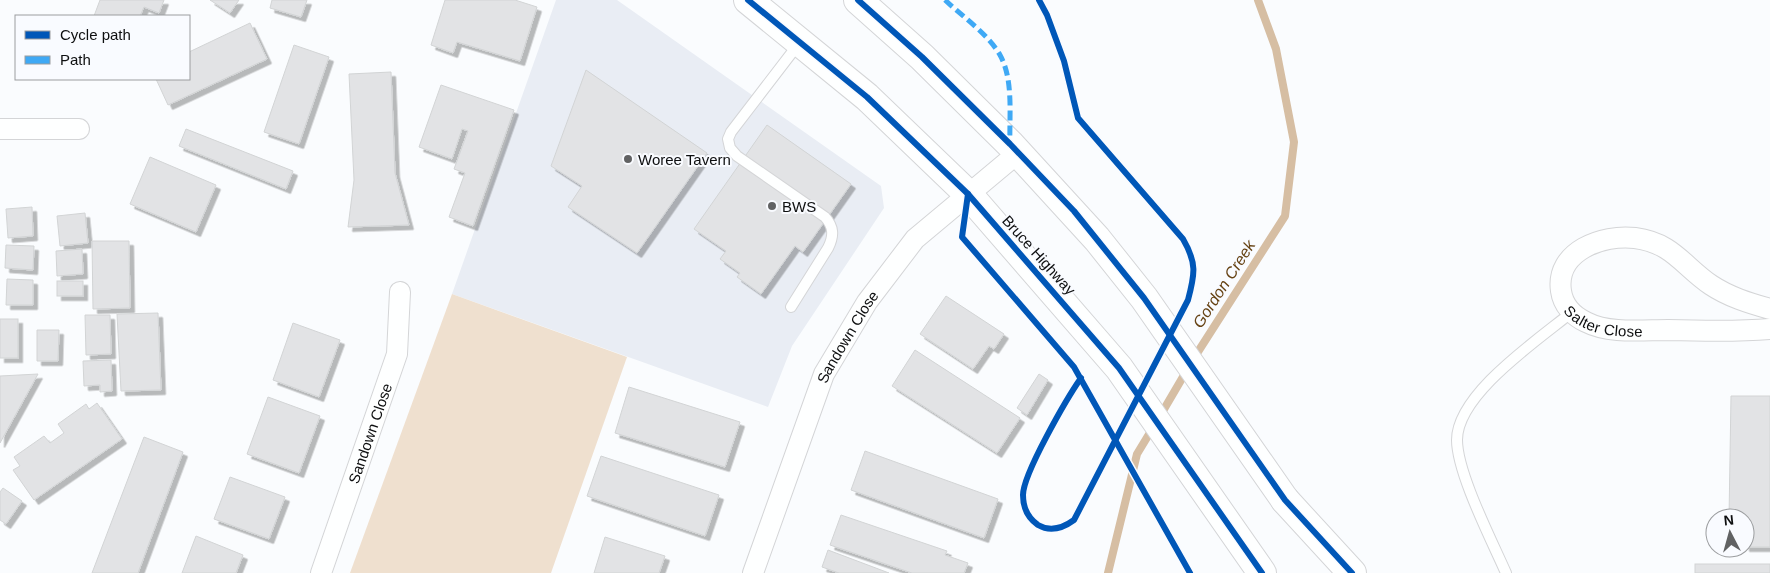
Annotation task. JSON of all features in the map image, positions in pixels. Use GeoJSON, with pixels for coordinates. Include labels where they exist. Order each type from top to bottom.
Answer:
{"type":"FeatureCollection","features":[{"type":"Feature","properties":{"kind":"main road","name":"Bruce Highway"},"geometry":{"type":"LineString","coordinates":[[748,0],[866,97],[968,194],[1119,368],[1262,573]]}},
{"type":"Feature","properties":{"kind":"main road"},"geometry":{"type":"LineString","coordinates":[[858,0],[922,57],[1018,152],[1074,211],[1144,298],[1214,395],[1333,573]]}},
{"type":"Feature","properties":{"kind":"main road"},"geometry":{"type":"LineString","coordinates":[[1285,500],[1352,573]]}},
{"type":"Feature","properties":{"kind":"street"},"geometry":{"type":"LineString","coordinates":[[0,129],[79,129]]}},
{"type":"Feature","properties":{"kind":"street","name":"Sandown Close"},"geometry":{"type":"LineString","coordinates":[[753,573],[824,374],[842,341],[867,302],[915,239],[1018,152]]}},
{"type":"Feature","properties":{"kind":"street","name":"Salter Close"},"geometry":{"type":"LineString","coordinates":[[1770,309],[1739,300],[1722,292],[1709,284],[1681,257],[1658,243],[1634,238],[1621,238],[1588,246],[1573,255],[1566,263],[1561,275],[1561,293],[1572,312],[1588,324],[1612,329],[1739,331],[1770,329]]}},
{"type":"Feature","properties":{"kind":"street","name":"Sandown Close"},"geometry":{"type":"LineString","coordinates":[[321,573],[397,354],[400,292]]}},
{"type":"Feature","properties":{"kind":"lane"},"geometry":{"type":"LineString","coordinates":[[791,307],[828,248],[832,239],[831,223],[737,156],[730,148],[728,139],[737,121],[753,105],[800,41]]}},
{"type":"Feature","properties":{"kind":"lane"},"geometry":{"type":"LineString","coordinates":[[1506,573],[1464,472],[1457,443],[1460,422],[1475,397],[1493,378],[1572,312]]}},
{"type":"Feature","properties":{"kind":"shaded area"},"geometry":{"type":"Polygon","coordinates":[[[556,0],[617,0],[881,186],[884,208],[792,346],[768,407],[452,294],[556,0]]]}},
{"type":"Feature","properties":{"kind":"shaded area"},"geometry":{"type":"Polygon","coordinates":[[[452,294],[627,357],[551,573],[350,573],[452,294]]]}},
{"type":"Feature","properties":{"kind":"building"},"geometry":{"type":"Polygon","coordinates":[[[100,0],[164,0],[159,13],[144,7],[140,15],[94,15],[100,0]]]}},
{"type":"Feature","properties":{"kind":"building"},"geometry":{"type":"Polygon","coordinates":[[[210,0],[239,0],[230,13],[210,0]]]}},
{"type":"Feature","properties":{"kind":"building"},"geometry":{"type":"Polygon","coordinates":[[[272,0],[307,0],[301,17],[270,8],[272,0]]]}},
{"type":"Feature","properties":{"kind":"building"},"geometry":{"type":"Polygon","coordinates":[[[445,0],[515,0],[537,7],[520,61],[457,42],[453,53],[431,45],[445,0]]]}},
{"type":"Feature","properties":{"kind":"building"},"geometry":{"type":"Polygon","coordinates":[[[250,23],[267,59],[168,105],[156,80],[190,80],[190,52],[250,23]]]}},
{"type":"Feature","properties":{"kind":"building"},"geometry":{"type":"Polygon","coordinates":[[[294,45],[329,57],[299,144],[264,132],[294,45]]]}},
{"type":"Feature","properties":{"kind":"building","name":"Woree Tavern"},"geometry":{"type":"Polygon","coordinates":[[[586,70],[707,153],[637,253],[568,207],[582,186],[551,166],[586,70]]]}},
{"type":"Feature","properties":{"kind":"building"},"geometry":{"type":"Polygon","coordinates":[[[391,72],[395,173],[409,225],[348,227],[354,180],[349,74],[391,72]]]}},
{"type":"Feature","properties":{"kind":"building"},"geometry":{"type":"Polygon","coordinates":[[[441,85],[514,110],[473,226],[449,217],[465,173],[454,169],[468,131],[462,129],[452,159],[419,147],[441,85]]]}},
{"type":"Feature","properties":{"kind":"building","name":"BWS"},"geometry":{"type":"Polygon","coordinates":[[[767,125],[851,184],[803,252],[795,246],[761,294],[737,277],[740,273],[720,259],[726,251],[694,229],[767,125]]]}},
{"type":"Feature","properties":{"kind":"building"},"geometry":{"type":"Polygon","coordinates":[[[186,129],[293,171],[286,189],[179,146],[186,129]]]}},
{"type":"Feature","properties":{"kind":"building"},"geometry":{"type":"Polygon","coordinates":[[[150,157],[216,185],[196,232],[130,204],[150,157]]]}},
{"type":"Feature","properties":{"kind":"building"},"geometry":{"type":"Polygon","coordinates":[[[32,207],[33,236],[8,238],[6,209],[32,207]]]}},
{"type":"Feature","properties":{"kind":"building"},"geometry":{"type":"Polygon","coordinates":[[[85,213],[88,243],[60,246],[57,216],[85,213]]]}},
{"type":"Feature","properties":{"kind":"building"},"geometry":{"type":"Polygon","coordinates":[[[92,241],[129,241],[130,308],[93,309],[92,241]]]}},
{"type":"Feature","properties":{"kind":"building"},"geometry":{"type":"Polygon","coordinates":[[[6,245],[34,246],[33,270],[5,268],[6,245]]]}},
{"type":"Feature","properties":{"kind":"building"},"geometry":{"type":"Polygon","coordinates":[[[82,249],[83,274],[57,276],[56,251],[82,249]]]}},
{"type":"Feature","properties":{"kind":"building"},"geometry":{"type":"Polygon","coordinates":[[[7,279],[33,280],[33,305],[6,305],[7,279]]]}},
{"type":"Feature","properties":{"kind":"building"},"geometry":{"type":"Polygon","coordinates":[[[57,281],[83,281],[83,296],[57,296],[57,281]]]}},
{"type":"Feature","properties":{"kind":"building"},"geometry":{"type":"Polygon","coordinates":[[[946,296],[1004,334],[994,349],[989,346],[973,369],[920,334],[946,296]]]}},
{"type":"Feature","properties":{"kind":"building"},"geometry":{"type":"Polygon","coordinates":[[[158,313],[161,390],[121,391],[117,314],[158,313]]]}},
{"type":"Feature","properties":{"kind":"building"},"geometry":{"type":"Polygon","coordinates":[[[85,315],[110,315],[111,354],[86,355],[85,315]]]}},
{"type":"Feature","properties":{"kind":"building"},"geometry":{"type":"Polygon","coordinates":[[[0,319],[18,319],[18,358],[0,358],[0,319]]]}},
{"type":"Feature","properties":{"kind":"building"},"geometry":{"type":"Polygon","coordinates":[[[293,323],[340,340],[319,397],[273,380],[293,323]]]}},
{"type":"Feature","properties":{"kind":"building"},"geometry":{"type":"Polygon","coordinates":[[[37,330],[59,330],[58,361],[37,361],[37,330]]]}},
{"type":"Feature","properties":{"kind":"building"},"geometry":{"type":"Polygon","coordinates":[[[915,350],[1020,418],[997,453],[892,386],[915,350]]]}},
{"type":"Feature","properties":{"kind":"building"},"geometry":{"type":"Polygon","coordinates":[[[111,360],[112,391],[100,392],[100,385],[84,386],[83,361],[111,360]]]}},
{"type":"Feature","properties":{"kind":"building"},"geometry":{"type":"Polygon","coordinates":[[[38,374],[0,443],[0,376],[38,374]]]}},
{"type":"Feature","properties":{"kind":"building"},"geometry":{"type":"Polygon","coordinates":[[[1039,374],[1048,380],[1027,415],[1017,408],[1039,374]]]}},
{"type":"Feature","properties":{"kind":"building"},"geometry":{"type":"Polygon","coordinates":[[[629,387],[740,422],[725,467],[615,433],[629,387]]]}},
{"type":"Feature","properties":{"kind":"building"},"geometry":{"type":"Polygon","coordinates":[[[1731,396],[1770,396],[1770,547],[1755,547],[1755,508],[1729,508],[1731,396]]]}},
{"type":"Feature","properties":{"kind":"building"},"geometry":{"type":"Polygon","coordinates":[[[268,397],[320,416],[299,473],[247,454],[268,397]]]}},
{"type":"Feature","properties":{"kind":"building"},"geometry":{"type":"Polygon","coordinates":[[[97,403],[122,439],[34,500],[13,470],[20,466],[14,457],[44,436],[50,443],[64,433],[58,424],[86,404],[89,409],[97,403]]]}},
{"type":"Feature","properties":{"kind":"building"},"geometry":{"type":"Polygon","coordinates":[[[144,437],[183,452],[138,573],[92,573],[144,437]]]}},
{"type":"Feature","properties":{"kind":"building"},"geometry":{"type":"Polygon","coordinates":[[[865,451],[998,499],[984,538],[851,490],[865,451]]]}},
{"type":"Feature","properties":{"kind":"building"},"geometry":{"type":"Polygon","coordinates":[[[601,456],[719,495],[705,536],[587,496],[601,456]]]}},
{"type":"Feature","properties":{"kind":"building"},"geometry":{"type":"Polygon","coordinates":[[[230,477],[285,497],[269,539],[214,519],[230,477]]]}},
{"type":"Feature","properties":{"kind":"building"},"geometry":{"type":"Polygon","coordinates":[[[3,488],[22,501],[6,524],[0,520],[0,492],[3,488]]]}},
{"type":"Feature","properties":{"kind":"building"},"geometry":{"type":"Polygon","coordinates":[[[841,515],[947,551],[945,555],[968,563],[964,573],[912,573],[830,545],[841,515]]]}},
{"type":"Feature","properties":{"kind":"building"},"geometry":{"type":"Polygon","coordinates":[[[196,536],[243,555],[236,573],[182,573],[196,536]]]}},
{"type":"Feature","properties":{"kind":"building"},"geometry":{"type":"Polygon","coordinates":[[[605,537],[665,556],[659,573],[594,573],[605,537]]]}},
{"type":"Feature","properties":{"kind":"building"},"geometry":{"type":"Polygon","coordinates":[[[828,550],[889,573],[839,573],[822,567],[828,550]]]}},
{"type":"Feature","properties":{"kind":"building"},"geometry":{"type":"Polygon","coordinates":[[[1695,564],[1770,564],[1770,573],[1695,573],[1695,564]]]}},
{"type":"Feature","properties":{"kind":"waterway","name":"Gordon Creek"},"geometry":{"type":"LineString","coordinates":[[1194,358],[1285,216],[1294,142],[1276,49],[1258,0]]}},
{"type":"Feature","properties":{"kind":"waterway","name":"Gordon Creek"},"geometry":{"type":"LineString","coordinates":[[1160,416],[1187,370]]}},
{"type":"Feature","properties":{"kind":"waterway","name":"Gordon Creek"},"geometry":{"type":"LineString","coordinates":[[1108,573],[1137,454],[1154,426]]}},
{"type":"Feature","properties":{"kind":"marked path"},"geometry":{"type":"LineString","coordinates":[[945,0],[982,33],[1000,55],[1009,87],[1010,144]]}},
{"type":"Feature","properties":{"kind":"cycle path"},"geometry":{"type":"LineString","coordinates":[[748,0],[867,97],[968,194],[1119,368],[1262,573]]}},
{"type":"Feature","properties":{"kind":"cycle path"},"geometry":{"type":"LineString","coordinates":[[858,0],[922,57],[1010,144],[1074,211],[1144,298],[1285,500],[1352,573]]}},
{"type":"Feature","properties":{"kind":"cycle path"},"geometry":{"type":"LineString","coordinates":[[1039,0],[1047,15],[1064,61],[1078,118],[1183,239],[1193,262],[1193,276],[1188,300],[1074,520],[1061,527],[1047,528],[1034,522],[1027,512],[1023,499],[1025,485],[1047,436],[1081,378]]}},
{"type":"Feature","properties":{"kind":"cycle path"},"geometry":{"type":"LineString","coordinates":[[968,194],[962,237],[1074,367],[1190,573]]}},
{"type":"Feature","properties":{"kind":"place","name":"Woree Tavern"},"geometry":{"type":"Point","coordinates":[628,159]}},
{"type":"Feature","properties":{"kind":"place","name":"BWS"},"geometry":{"type":"Point","coordinates":[772,206]}}]}
